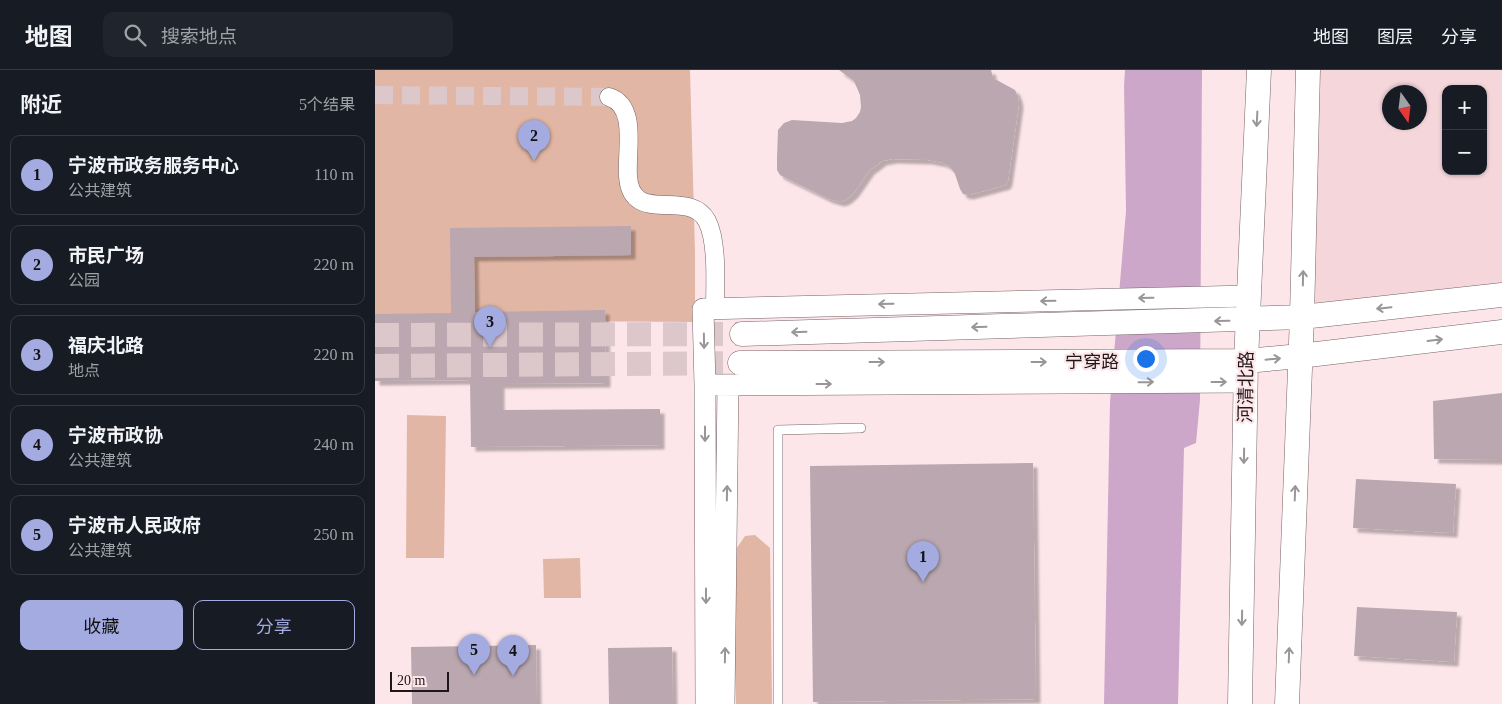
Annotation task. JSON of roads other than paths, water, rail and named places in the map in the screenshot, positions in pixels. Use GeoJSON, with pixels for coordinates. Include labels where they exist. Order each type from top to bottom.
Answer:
{"type":"FeatureCollection","features":[{"type":"Feature","properties":{"kind":"main road","name":"河清北路"},"geometry":{"type":"LineString","coordinates":[[1240,704],[1246,371],[1259,70]]}},
{"type":"Feature","properties":{"kind":"main road"},"geometry":{"type":"LineString","coordinates":[[1287,704],[1302,317],[1308,70]]}},
{"type":"Feature","properties":{"kind":"main road"},"geometry":{"type":"LineString","coordinates":[[742,334],[1248,320],[1302,317],[1502,295]]}},
{"type":"Feature","properties":{"kind":"main road","name":"宁穿路"},"geometry":{"type":"LineString","coordinates":[[741,363],[1099,372],[1246,371],[1300,356],[1502,332]]}},
{"type":"Feature","properties":{"kind":"street"},"geometry":{"type":"LineString","coordinates":[[609,97],[619,102],[627,114],[627,174],[629,186],[633,194],[642,203],[690,207],[699,211],[707,219],[711,229],[714,248],[715,308]]}},
{"type":"Feature","properties":{"kind":"street"},"geometry":{"type":"LineString","coordinates":[[706,704],[703,309],[1249,296]]}},
{"type":"Feature","properties":{"kind":"street"},"geometry":{"type":"LineString","coordinates":[[705,385],[1099,372]]}},
{"type":"Feature","properties":{"kind":"street"},"geometry":{"type":"LineString","coordinates":[[724,704],[728,385]]}},
{"type":"Feature","properties":{"kind":"lane"},"geometry":{"type":"LineString","coordinates":[[778,704],[778,430],[861,428]]}},
{"type":"Feature","properties":{"kind":"tunnel"},"geometry":{"type":"LineString","coordinates":[[375,95],[609,97]]}},
{"type":"Feature","properties":{"kind":"tunnel"},"geometry":{"type":"LineString","coordinates":[[375,335],[742,334]]}},
{"type":"Feature","properties":{"kind":"tunnel"},"geometry":{"type":"LineString","coordinates":[[375,366],[740,363]]}},
{"type":"Feature","properties":{"kind":"place","name":"市民广场"},"geometry":{"type":"Point","coordinates":[534,161]}},
{"type":"Feature","properties":{"kind":"place","name":"福庆北路"},"geometry":{"type":"Point","coordinates":[490,347]}},
{"type":"Feature","properties":{"kind":"place","name":"宁波市政务服务中心"},"geometry":{"type":"Point","coordinates":[923,582]}},
{"type":"Feature","properties":{"kind":"place","name":"宁波市人民政府"},"geometry":{"type":"Point","coordinates":[474,675]}},
{"type":"Feature","properties":{"kind":"place","name":"宁波市政协"},"geometry":{"type":"Point","coordinates":[513,676]}}]}
